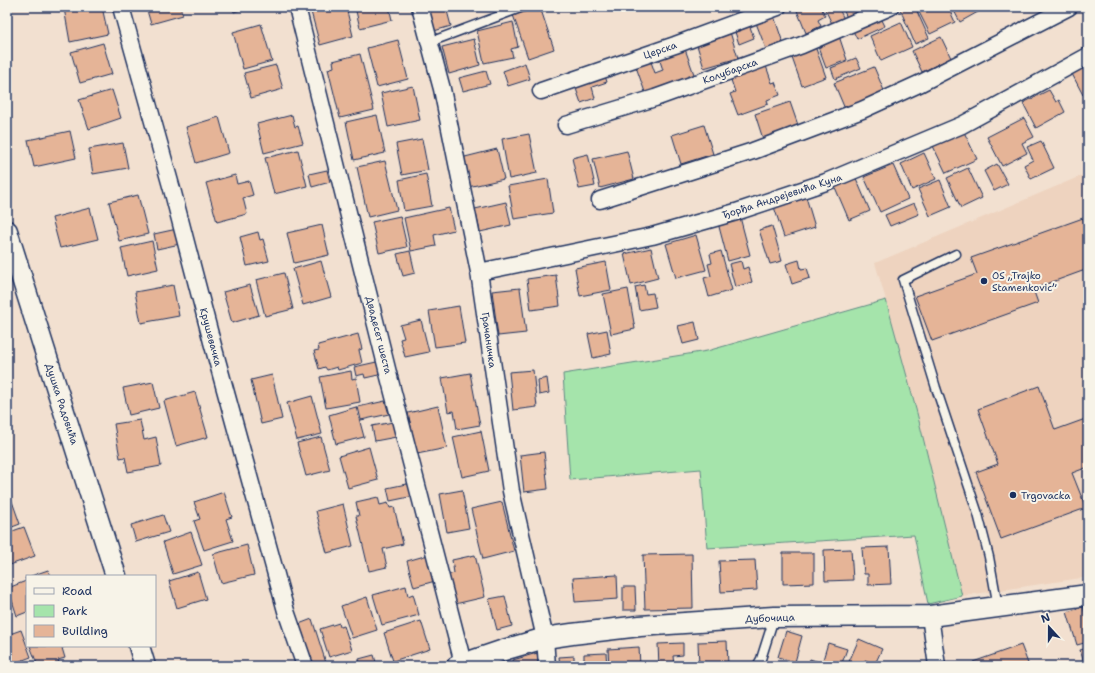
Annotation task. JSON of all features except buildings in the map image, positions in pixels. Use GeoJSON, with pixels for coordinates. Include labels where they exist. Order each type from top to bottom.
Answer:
{"type":"FeatureCollection","features":[{"type":"Feature","properties":{"kind":"street","name":"Крушевачка"},"geometry":{"type":"LineString","coordinates":[[121,7],[282,596],[305,666]]}},
{"type":"Feature","properties":{"kind":"street","name":"Двадесет шеста"},"geometry":{"type":"LineString","coordinates":[[298,7],[460,665]]}},
{"type":"Feature","properties":{"kind":"street","name":"Грачаничка"},"geometry":{"type":"LineString","coordinates":[[420,7],[442,89],[479,272],[511,491],[545,638],[547,666]]}},
{"type":"Feature","properties":{"kind":"street","name":"Церска"},"geometry":{"type":"LineString","coordinates":[[541,91],[675,45],[778,7]]}},
{"type":"Feature","properties":{"kind":"street","name":"Колубарска"},"geometry":{"type":"LineString","coordinates":[[566,125],[655,98],[802,46],[890,7]]}},
{"type":"Feature","properties":{"kind":"street"},"geometry":{"type":"LineString","coordinates":[[600,200],[752,150],[862,110],[921,84],[1069,7]]}},
{"type":"Feature","properties":{"kind":"street","name":"Ђорђа Андрејевића Куна"},"geometry":{"type":"LineString","coordinates":[[479,272],[652,236],[736,212],[826,182],[962,125],[1088,56]]}},
{"type":"Feature","properties":{"kind":"street","name":"Душка Радовића"},"geometry":{"type":"LineString","coordinates":[[7,231],[116,575]]}},
{"type":"Feature","properties":{"kind":"street","name":"Дубочица"},"geometry":{"type":"LineString","coordinates":[[460,665],[506,648],[545,638],[640,626],[774,616],[930,616],[1088,595]]}},
{"type":"Feature","properties":{"kind":"street"},"geometry":{"type":"LineString","coordinates":[[930,616],[937,666]]}},
{"type":"Feature","properties":{"kind":"street"},"geometry":{"type":"LineString","coordinates":[[139,647],[145,666]]}},
{"type":"Feature","properties":{"kind":"lane"},"geometry":{"type":"LineString","coordinates":[[430,42],[523,7]]}},
{"type":"Feature","properties":{"kind":"lane"},"geometry":{"type":"LineString","coordinates":[[956,254],[903,280],[936,388],[978,514],[998,607]]}},
{"type":"Feature","properties":{"kind":"lane"},"geometry":{"type":"LineString","coordinates":[[758,666],[774,616]]}},
{"type":"Feature","properties":{"kind":"shaded area"},"geometry":{"type":"Polygon","coordinates":[[[1088,173],[1088,577],[962,596],[917,413],[875,263],[1088,173]]]}},
{"type":"Feature","properties":{"kind":"green space"},"geometry":{"type":"Polygon","coordinates":[[[886,300],[917,413],[962,596],[928,604],[914,535],[707,548],[701,469],[570,480],[563,374],[707,351],[886,300]]]}},
{"type":"Feature","properties":{"kind":"place","name":"OS „Trajko Stamenkovic”"},"geometry":{"type":"Point","coordinates":[984,281]}},
{"type":"Feature","properties":{"kind":"place","name":"Trgovacka"},"geometry":{"type":"Point","coordinates":[1013,495]}}]}
